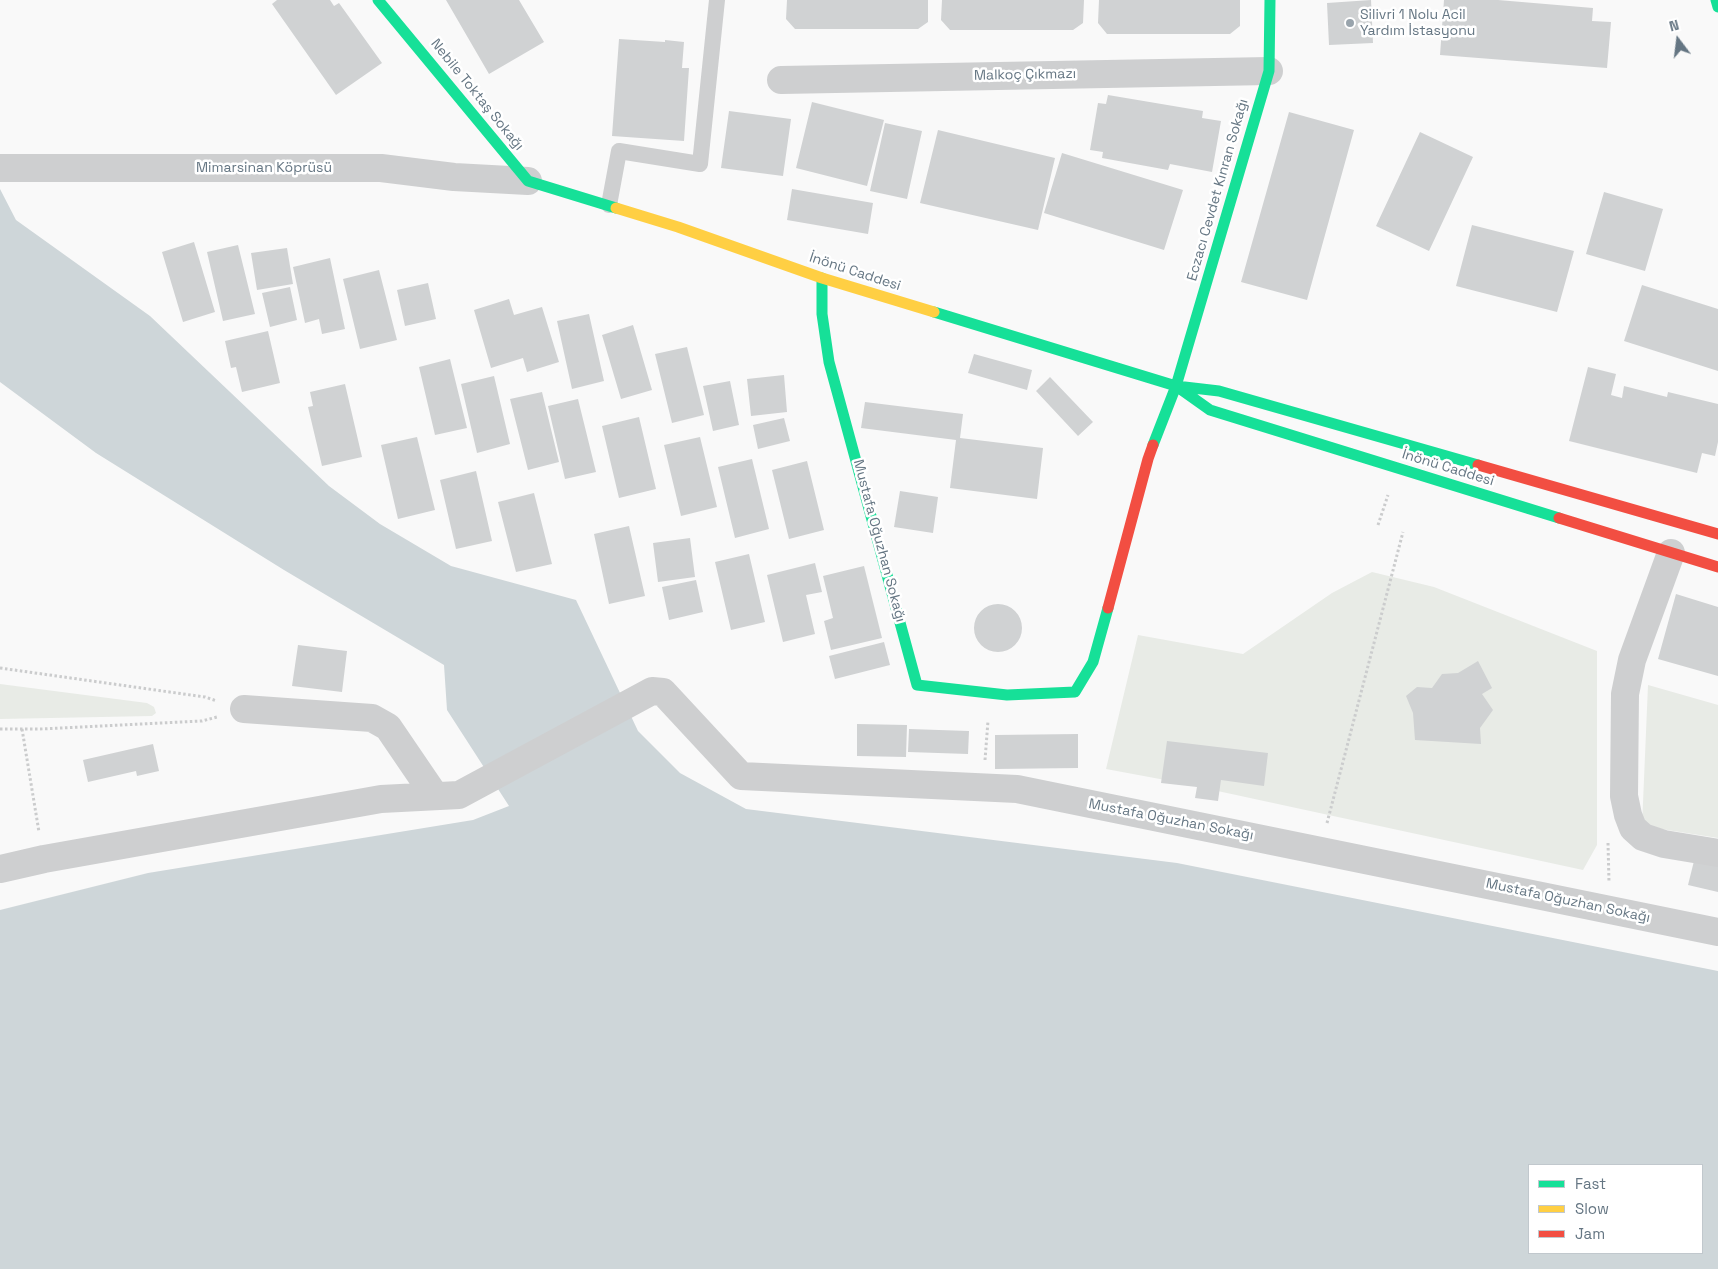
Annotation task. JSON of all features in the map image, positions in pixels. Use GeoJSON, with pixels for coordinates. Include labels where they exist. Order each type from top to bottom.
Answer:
{"type":"FeatureCollection","features":[{"type":"Feature","properties":{"kind":"main road","name":"Nebile Toktaş Sokağı"},"geometry":{"type":"LineString","coordinates":[[378,0],[528,181]]}},
{"type":"Feature","properties":{"kind":"main road","name":"Eczacı Cevdet Kınran Sokağı"},"geometry":{"type":"LineString","coordinates":[[1176,386],[1269,71],[1270,0]]}},
{"type":"Feature","properties":{"kind":"main road"},"geometry":{"type":"LineString","coordinates":[[1716,0],[1718,7]]}},
{"type":"Feature","properties":{"kind":"main road"},"geometry":{"type":"LineString","coordinates":[[399,10],[403,29]]}},
{"type":"Feature","properties":{"kind":"main road","name":"İnönü Caddesi"},"geometry":{"type":"LineString","coordinates":[[528,181],[678,227],[822,278],[1176,386],[1219,391],[1718,534]]}},
{"type":"Feature","properties":{"kind":"main road","name":"Mustafa Oğuzhan Sokağı"},"geometry":{"type":"LineString","coordinates":[[822,278],[822,314],[829,362],[917,685],[1007,695],[1076,692],[1094,662],[1148,459],[1176,386]]}},
{"type":"Feature","properties":{"kind":"main road","name":"İnönü Caddesi"},"geometry":{"type":"LineString","coordinates":[[1176,386],[1210,410],[1718,567]]}},
{"type":"Feature","properties":{"kind":"street","name":"Malkoç Çıkmazı"},"geometry":{"type":"LineString","coordinates":[[782,80],[1269,71]]}},
{"type":"Feature","properties":{"kind":"street","name":"Mimarsinan Köprüsü"},"geometry":{"type":"LineString","coordinates":[[8,168],[381,168],[454,177],[528,181]]}},
{"type":"Feature","properties":{"kind":"street"},"geometry":{"type":"LineString","coordinates":[[1671,553],[1632,660],[1625,694],[1624,796],[1633,828],[1643,837],[1664,844],[1718,853]]}},
{"type":"Feature","properties":{"kind":"street","name":"Mustafa Oğuzhan Sokağı"},"geometry":{"type":"LineString","coordinates":[[447,796],[652,691],[663,692],[741,776],[1017,789],[1718,932]]}},
{"type":"Feature","properties":{"kind":"street"},"geometry":{"type":"LineString","coordinates":[[244,709],[372,718],[388,727],[447,796]]}},
{"type":"Feature","properties":{"kind":"street"},"geometry":{"type":"LineString","coordinates":[[0,869],[44,859],[381,799],[447,796]]}},
{"type":"Feature","properties":{"kind":"lane"},"geometry":{"type":"LineString","coordinates":[[609,206],[619,150],[700,164],[717,0]]}},
{"type":"Feature","properties":{"kind":"path"},"geometry":{"type":"LineString","coordinates":[[1320,850],[1403,532]]}},
{"type":"Feature","properties":{"kind":"path"},"geometry":{"type":"LineString","coordinates":[[0,668],[205,697],[244,709]]}},
{"type":"Feature","properties":{"kind":"path"},"geometry":{"type":"LineString","coordinates":[[983,788],[990,693]]}},
{"type":"Feature","properties":{"kind":"path"},"geometry":{"type":"LineString","coordinates":[[0,729],[202,721],[244,709]]}},
{"type":"Feature","properties":{"kind":"path"},"geometry":{"type":"LineString","coordinates":[[22,729],[44,859]]}},
{"type":"Feature","properties":{"kind":"path"},"geometry":{"type":"LineString","coordinates":[[1609,910],[1608,842],[1633,828]]}},
{"type":"Feature","properties":{"kind":"shaded area"},"geometry":{"type":"Polygon","coordinates":[[[0,189],[16,220],[150,316],[329,486],[380,524],[451,566],[576,600],[638,731],[680,773],[746,809],[1177,863],[1718,971],[1718,1269],[0,1269],[0,910],[148,873],[473,820],[509,806],[447,710],[444,665],[284,570],[96,453],[0,382],[0,189]]]}},
{"type":"Feature","properties":{"kind":"shaded area"},"geometry":{"type":"Polygon","coordinates":[[[1372,572],[1434,587],[1597,651],[1597,845],[1583,870],[1176,782],[1106,769],[1138,635],[1243,654],[1332,593],[1372,572]]]}},
{"type":"Feature","properties":{"kind":"shaded area"},"geometry":{"type":"Polygon","coordinates":[[[0,684],[147,703],[154,707],[156,713],[152,716],[0,719],[0,684]]]}},
{"type":"Feature","properties":{"kind":"shaded area"},"geometry":{"type":"Polygon","coordinates":[[[1648,685],[1718,705],[1718,838],[1642,826],[1648,685]]]}},
{"type":"Feature","properties":{"kind":"building"},"geometry":{"type":"Polygon","coordinates":[[[277,0],[330,0],[334,6],[339,3],[382,63],[336,95],[272,4],[277,0]]]}},
{"type":"Feature","properties":{"kind":"building"},"geometry":{"type":"Polygon","coordinates":[[[446,0],[519,0],[544,42],[489,74],[446,0]]]}},
{"type":"Feature","properties":{"kind":"building"},"geometry":{"type":"Polygon","coordinates":[[[787,0],[928,0],[928,22],[918,29],[795,29],[786,19],[787,0]]]}},
{"type":"Feature","properties":{"kind":"building"},"geometry":{"type":"Polygon","coordinates":[[[942,0],[1084,0],[1083,23],[1073,30],[950,30],[941,20],[942,0]]]}},
{"type":"Feature","properties":{"kind":"building"},"geometry":{"type":"Polygon","coordinates":[[[1099,0],[1240,0],[1240,26],[1230,34],[1107,34],[1098,23],[1099,0]]]}},
{"type":"Feature","properties":{"kind":"building","name":"Silivri 1 Nolu Acil Yardım İstasyonu"},"geometry":{"type":"Polygon","coordinates":[[[1371,0],[1373,43],[1329,45],[1327,3],[1371,0]]]}},
{"type":"Feature","properties":{"kind":"building"},"geometry":{"type":"Polygon","coordinates":[[[1444,0],[1498,0],[1593,8],[1592,21],[1611,22],[1607,68],[1440,55],[1444,0]]]}},
{"type":"Feature","properties":{"kind":"building"},"geometry":{"type":"Polygon","coordinates":[[[619,39],[684,42],[682,68],[689,68],[684,141],[612,136],[619,39]]]}},
{"type":"Feature","properties":{"kind":"building"},"geometry":{"type":"Polygon","coordinates":[[[1108,95],[1203,111],[1202,118],[1221,121],[1212,172],[1170,164],[1168,170],[1102,158],[1103,152],[1090,150],[1098,103],[1106,104],[1108,95]]]}},
{"type":"Feature","properties":{"kind":"building"},"geometry":{"type":"Polygon","coordinates":[[[812,102],[884,120],[867,186],[796,168],[812,102]]]}},
{"type":"Feature","properties":{"kind":"building"},"geometry":{"type":"Polygon","coordinates":[[[729,111],[791,119],[783,176],[721,168],[729,111]]]}},
{"type":"Feature","properties":{"kind":"building"},"geometry":{"type":"Polygon","coordinates":[[[1289,112],[1354,130],[1307,300],[1241,282],[1289,112]]]}},
{"type":"Feature","properties":{"kind":"building"},"geometry":{"type":"Polygon","coordinates":[[[885,123],[922,131],[907,199],[870,191],[885,123]]]}},
{"type":"Feature","properties":{"kind":"building"},"geometry":{"type":"Polygon","coordinates":[[[938,130],[1055,158],[1038,230],[920,203],[938,130]]]}},
{"type":"Feature","properties":{"kind":"building"},"geometry":{"type":"Polygon","coordinates":[[[1420,132],[1473,157],[1429,251],[1376,226],[1420,132]]]}},
{"type":"Feature","properties":{"kind":"building"},"geometry":{"type":"Polygon","coordinates":[[[1062,153],[1183,190],[1164,250],[1044,213],[1062,153]]]}},
{"type":"Feature","properties":{"kind":"building"},"geometry":{"type":"Polygon","coordinates":[[[792,189],[873,203],[868,234],[787,220],[792,189]]]}},
{"type":"Feature","properties":{"kind":"building"},"geometry":{"type":"Polygon","coordinates":[[[1604,192],[1663,209],[1645,271],[1586,254],[1604,192]]]}},
{"type":"Feature","properties":{"kind":"building"},"geometry":{"type":"Polygon","coordinates":[[[1472,225],[1574,251],[1557,312],[1456,286],[1472,225]]]}},
{"type":"Feature","properties":{"kind":"building"},"geometry":{"type":"Polygon","coordinates":[[[194,242],[215,312],[183,322],[162,252],[194,242]]]}},
{"type":"Feature","properties":{"kind":"building"},"geometry":{"type":"Polygon","coordinates":[[[238,245],[255,314],[223,321],[207,252],[238,245]]]}},
{"type":"Feature","properties":{"kind":"building"},"geometry":{"type":"Polygon","coordinates":[[[287,248],[293,284],[257,290],[251,253],[287,248]]]}},
{"type":"Feature","properties":{"kind":"building"},"geometry":{"type":"Polygon","coordinates":[[[330,258],[345,329],[322,334],[319,319],[305,323],[293,267],[330,258]]]}},
{"type":"Feature","properties":{"kind":"building"},"geometry":{"type":"Polygon","coordinates":[[[379,270],[397,340],[360,349],[343,279],[379,270]]]}},
{"type":"Feature","properties":{"kind":"building"},"geometry":{"type":"Polygon","coordinates":[[[428,283],[436,319],[405,326],[397,290],[428,283]]]}},
{"type":"Feature","properties":{"kind":"building"},"geometry":{"type":"Polygon","coordinates":[[[1642,285],[1718,309],[1718,371],[1624,341],[1642,285]]]}},
{"type":"Feature","properties":{"kind":"building"},"geometry":{"type":"Polygon","coordinates":[[[290,287],[297,320],[270,327],[262,293],[290,287]]]}},
{"type":"Feature","properties":{"kind":"building"},"geometry":{"type":"Polygon","coordinates":[[[509,299],[514,315],[542,307],[559,362],[527,372],[523,358],[491,368],[474,310],[509,299]]]}},
{"type":"Feature","properties":{"kind":"building"},"geometry":{"type":"Polygon","coordinates":[[[589,314],[604,381],[572,389],[557,321],[589,314]]]}},
{"type":"Feature","properties":{"kind":"building"},"geometry":{"type":"Polygon","coordinates":[[[633,325],[652,390],[621,399],[602,335],[633,325]]]}},
{"type":"Feature","properties":{"kind":"building"},"geometry":{"type":"Polygon","coordinates":[[[268,331],[280,383],[242,392],[236,367],[231,368],[225,341],[268,331]]]}},
{"type":"Feature","properties":{"kind":"building"},"geometry":{"type":"Polygon","coordinates":[[[687,347],[704,415],[672,423],[655,354],[687,347]]]}},
{"type":"Feature","properties":{"kind":"building"},"geometry":{"type":"Polygon","coordinates":[[[974,354],[1032,370],[1027,390],[968,373],[974,354]]]}},
{"type":"Feature","properties":{"kind":"building"},"geometry":{"type":"Polygon","coordinates":[[[450,359],[467,428],[435,435],[419,367],[450,359]]]}},
{"type":"Feature","properties":{"kind":"building"},"geometry":{"type":"Polygon","coordinates":[[[1588,367],[1616,374],[1611,395],[1622,398],[1624,386],[1667,397],[1668,392],[1718,404],[1718,442],[1715,456],[1702,453],[1697,473],[1569,441],[1588,367]]]}},
{"type":"Feature","properties":{"kind":"building"},"geometry":{"type":"Polygon","coordinates":[[[784,375],[787,412],[751,416],[747,379],[784,375]]]}},
{"type":"Feature","properties":{"kind":"building"},"geometry":{"type":"Polygon","coordinates":[[[494,376],[510,444],[477,453],[461,384],[494,376]]]}},
{"type":"Feature","properties":{"kind":"building"},"geometry":{"type":"Polygon","coordinates":[[[1050,377],[1093,422],[1078,436],[1036,391],[1050,377]]]}},
{"type":"Feature","properties":{"kind":"building"},"geometry":{"type":"Polygon","coordinates":[[[730,381],[739,425],[713,431],[703,386],[730,381]]]}},
{"type":"Feature","properties":{"kind":"building"},"geometry":{"type":"Polygon","coordinates":[[[345,384],[362,457],[322,466],[308,407],[313,406],[310,392],[345,384]]]}},
{"type":"Feature","properties":{"kind":"building"},"geometry":{"type":"Polygon","coordinates":[[[542,392],[559,462],[528,470],[510,399],[542,392]]]}},
{"type":"Feature","properties":{"kind":"building"},"geometry":{"type":"Polygon","coordinates":[[[578,399],[596,472],[565,479],[548,406],[578,399]]]}},
{"type":"Feature","properties":{"kind":"building"},"geometry":{"type":"Polygon","coordinates":[[[865,402],[963,414],[960,438],[1043,448],[1037,499],[950,488],[956,440],[861,428],[865,402]]]}},
{"type":"Feature","properties":{"kind":"building"},"geometry":{"type":"Polygon","coordinates":[[[639,417],[656,489],[619,498],[602,426],[639,417]]]}},
{"type":"Feature","properties":{"kind":"building"},"geometry":{"type":"Polygon","coordinates":[[[784,418],[790,441],[758,449],[753,425],[784,418]]]}},
{"type":"Feature","properties":{"kind":"building"},"geometry":{"type":"Polygon","coordinates":[[[417,437],[435,510],[398,519],[381,445],[417,437]]]}},
{"type":"Feature","properties":{"kind":"building"},"geometry":{"type":"Polygon","coordinates":[[[700,437],[717,507],[681,516],[664,445],[700,437]]]}},
{"type":"Feature","properties":{"kind":"building"},"geometry":{"type":"Polygon","coordinates":[[[752,459],[769,529],[735,538],[718,467],[752,459]]]}},
{"type":"Feature","properties":{"kind":"building"},"geometry":{"type":"Polygon","coordinates":[[[807,461],[824,530],[789,539],[772,470],[807,461]]]}},
{"type":"Feature","properties":{"kind":"building"},"geometry":{"type":"Polygon","coordinates":[[[476,471],[492,541],[456,549],[440,480],[476,471]]]}},
{"type":"Feature","properties":{"kind":"building"},"geometry":{"type":"Polygon","coordinates":[[[900,491],[938,497],[933,533],[894,527],[900,491]]]}},
{"type":"Feature","properties":{"kind":"building"},"geometry":{"type":"Polygon","coordinates":[[[534,493],[552,564],[516,572],[498,502],[534,493]]]}},
{"type":"Feature","properties":{"kind":"building"},"geometry":{"type":"Polygon","coordinates":[[[629,526],[645,596],[609,604],[594,534],[629,526]]]}},
{"type":"Feature","properties":{"kind":"building"},"geometry":{"type":"Polygon","coordinates":[[[690,538],[695,577],[658,582],[653,543],[690,538]]]}},
{"type":"Feature","properties":{"kind":"building"},"geometry":{"type":"Polygon","coordinates":[[[749,554],[765,622],[731,630],[715,562],[749,554]]]}},
{"type":"Feature","properties":{"kind":"building"},"geometry":{"type":"Polygon","coordinates":[[[815,563],[822,592],[806,595],[815,634],[783,642],[767,575],[815,563]]]}},
{"type":"Feature","properties":{"kind":"building"},"geometry":{"type":"Polygon","coordinates":[[[864,566],[882,638],[831,650],[824,621],[833,618],[823,576],[864,566]]]}},
{"type":"Feature","properties":{"kind":"building"},"geometry":{"type":"Polygon","coordinates":[[[696,580],[703,612],[669,620],[662,587],[696,580]]]}},
{"type":"Feature","properties":{"kind":"building"},"geometry":{"type":"Polygon","coordinates":[[[1676,594],[1718,607],[1718,676],[1658,659],[1676,594]]]}},
{"type":"Feature","properties":{"kind":"building"},"geometry":{"type":"Polygon","coordinates":[[[998,604],[1007,606],[1015,611],[1020,619],[1022,628],[1020,637],[1015,645],[1007,650],[998,652],[989,650],[981,645],[976,637],[974,628],[976,619],[981,611],[989,606],[998,604]]]}},
{"type":"Feature","properties":{"kind":"building"},"geometry":{"type":"Polygon","coordinates":[[[884,642],[890,665],[835,679],[829,656],[884,642]]]}},
{"type":"Feature","properties":{"kind":"building"},"geometry":{"type":"Polygon","coordinates":[[[298,645],[347,651],[342,692],[292,686],[298,645]]]}},
{"type":"Feature","properties":{"kind":"building"},"geometry":{"type":"Polygon","coordinates":[[[1478,661],[1492,688],[1482,694],[1493,710],[1480,728],[1481,744],[1415,740],[1413,713],[1406,696],[1417,687],[1432,688],[1442,674],[1458,673],[1478,661]]]}},
{"type":"Feature","properties":{"kind":"building"},"geometry":{"type":"Polygon","coordinates":[[[857,724],[907,725],[906,757],[857,756],[857,724]]]}},
{"type":"Feature","properties":{"kind":"building"},"geometry":{"type":"Polygon","coordinates":[[[909,729],[969,731],[968,754],[908,752],[909,729]]]}},
{"type":"Feature","properties":{"kind":"building"},"geometry":{"type":"Polygon","coordinates":[[[1078,734],[1078,768],[995,769],[995,735],[1078,734]]]}},
{"type":"Feature","properties":{"kind":"building"},"geometry":{"type":"Polygon","coordinates":[[[1167,741],[1268,753],[1264,786],[1221,780],[1218,801],[1195,798],[1197,787],[1161,783],[1167,741]]]}},
{"type":"Feature","properties":{"kind":"building"},"geometry":{"type":"Polygon","coordinates":[[[153,744],[159,771],[137,776],[136,771],[88,782],[83,760],[153,744]]]}},
{"type":"Feature","properties":{"kind":"building"},"geometry":{"type":"Polygon","coordinates":[[[1694,861],[1718,866],[1718,892],[1688,885],[1694,861]]]}},
{"type":"Feature","properties":{"kind":"traffic: fast"},"geometry":{"type":"LineString","coordinates":[[378,0],[528,181],[616,208]]}},
{"type":"Feature","properties":{"kind":"traffic: fast"},"geometry":{"type":"LineString","coordinates":[[1153,445],[1176,386],[1269,71],[1270,0]]}},
{"type":"Feature","properties":{"kind":"traffic: fast"},"geometry":{"type":"LineString","coordinates":[[1716,0],[1718,7]]}},
{"type":"Feature","properties":{"kind":"traffic: fast"},"geometry":{"type":"LineString","coordinates":[[822,278],[822,314],[829,362],[917,685],[1007,695],[1075,692],[1093,662],[1108,608]]}},
{"type":"Feature","properties":{"kind":"traffic: fast"},"geometry":{"type":"LineString","coordinates":[[934,312],[1176,386],[1219,391],[1478,465]]}},
{"type":"Feature","properties":{"kind":"traffic: fast"},"geometry":{"type":"LineString","coordinates":[[1179,388],[1210,410],[1559,518]]}},
{"type":"Feature","properties":{"kind":"traffic: slow"},"geometry":{"type":"LineString","coordinates":[[616,208],[678,227],[822,278],[934,312]]}},
{"type":"Feature","properties":{"kind":"traffic: jam"},"geometry":{"type":"LineString","coordinates":[[1108,608],[1153,445]]}},
{"type":"Feature","properties":{"kind":"traffic: jam"},"geometry":{"type":"LineString","coordinates":[[1478,465],[1718,534]]}},
{"type":"Feature","properties":{"kind":"traffic: jam"},"geometry":{"type":"LineString","coordinates":[[1559,518],[1718,567]]}},
{"type":"Feature","properties":{"kind":"place","name":"Silivri 1 Nolu Acil Yardım İstasyonu"},"geometry":{"type":"Point","coordinates":[1350,23]}}]}
